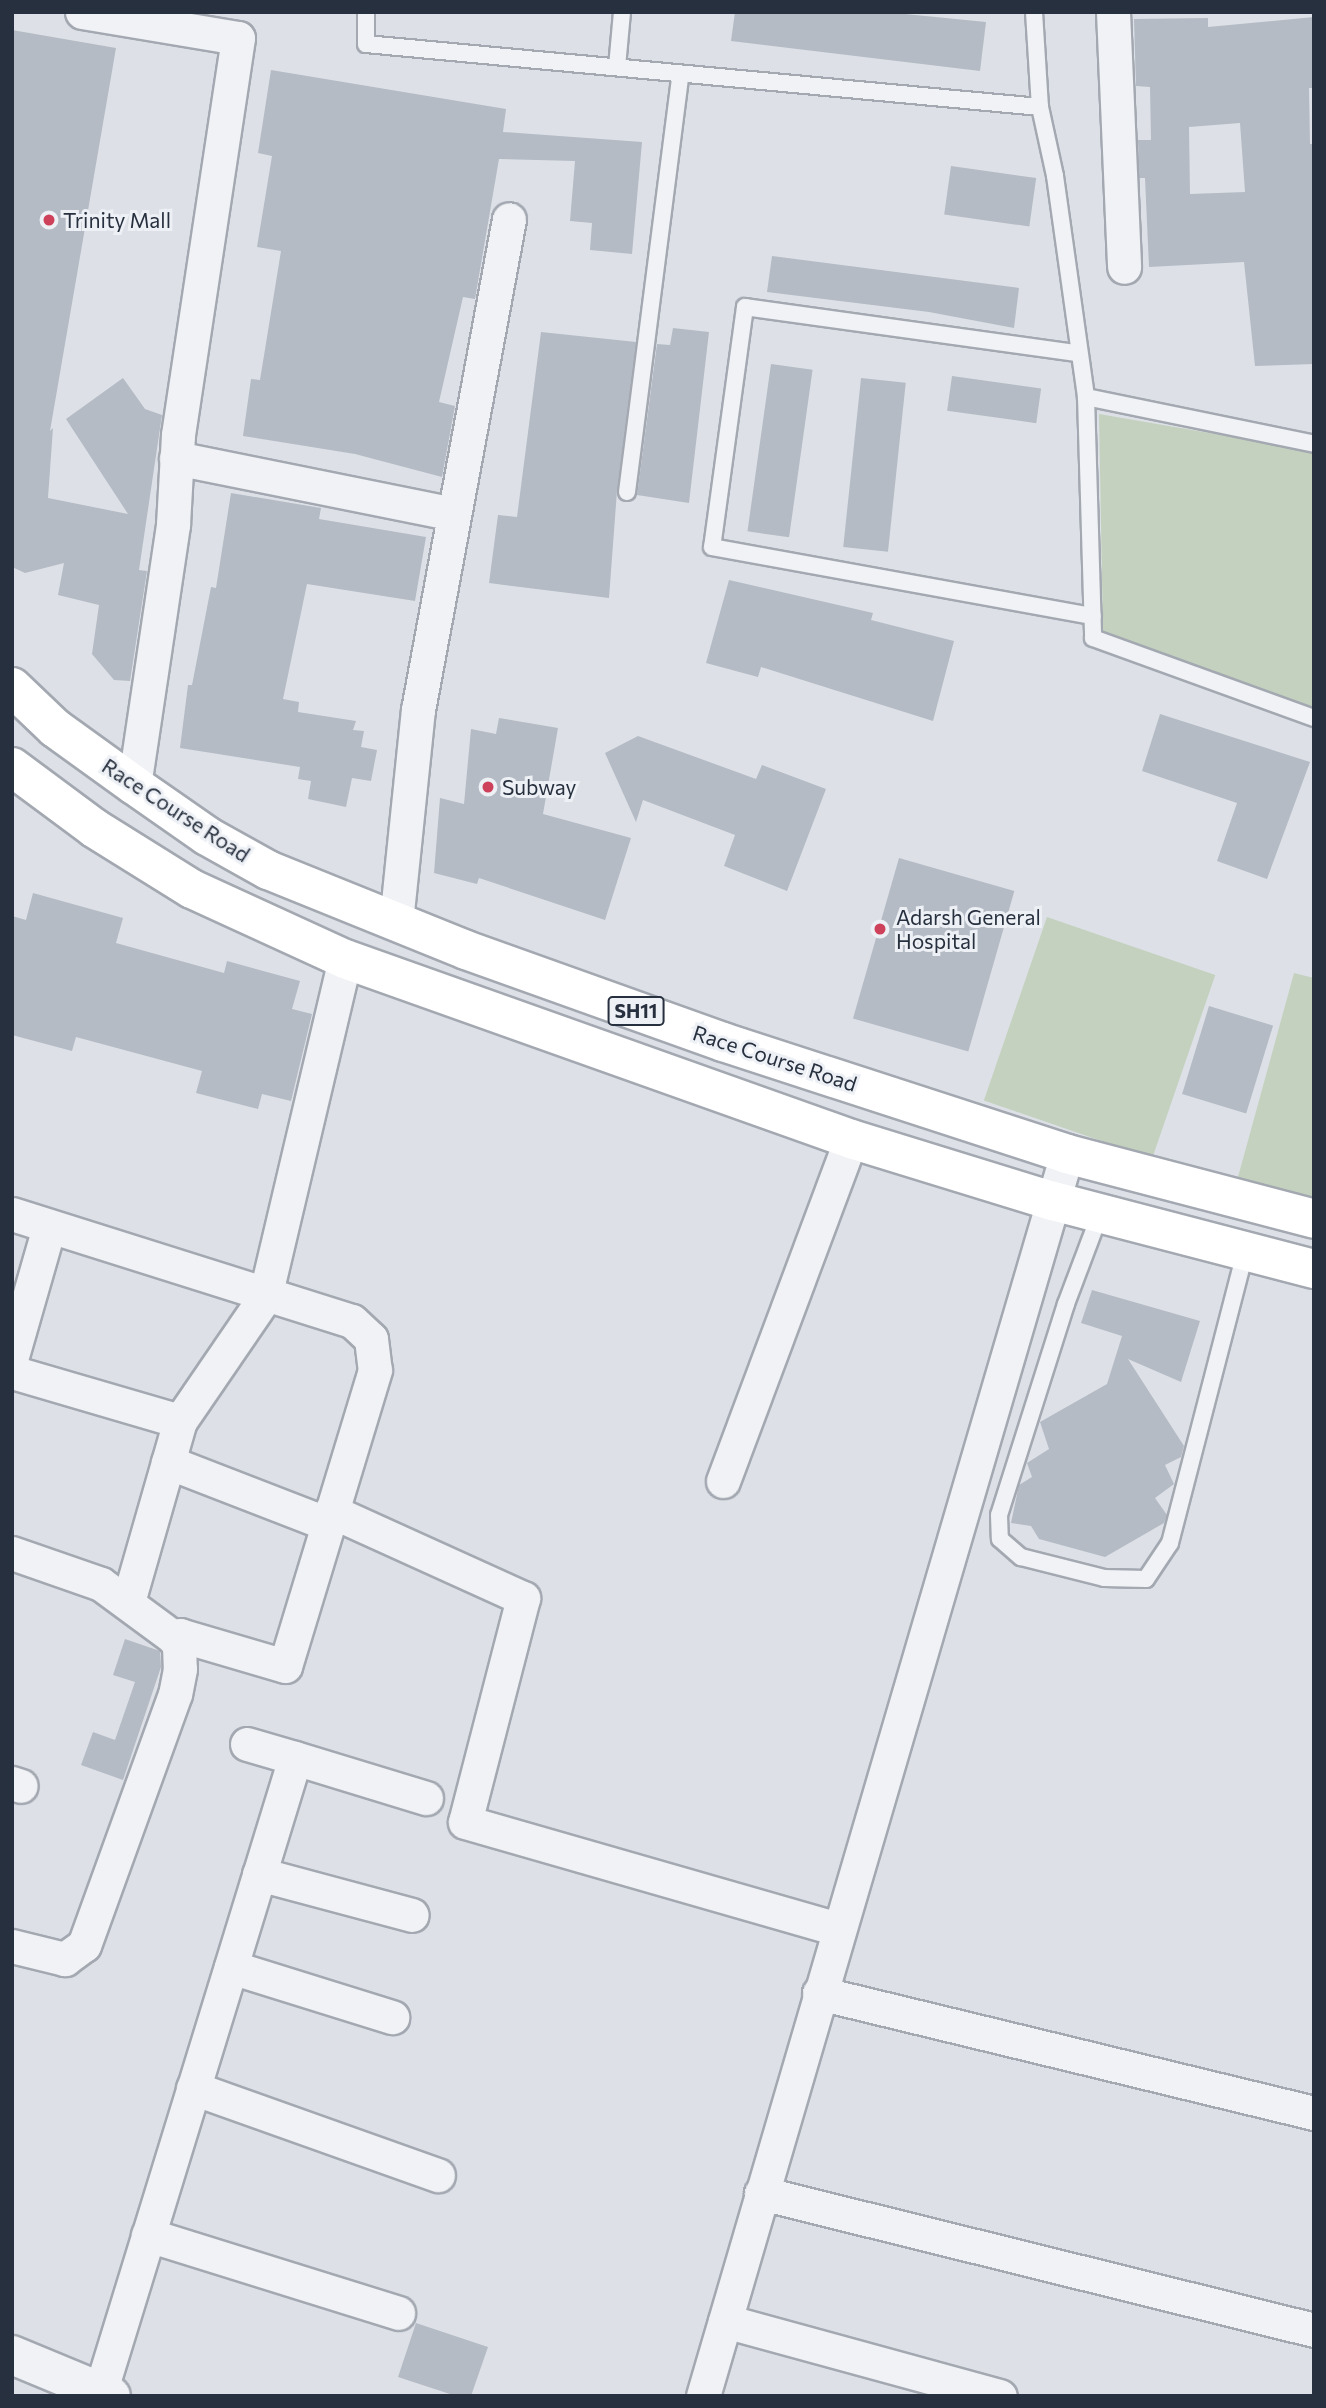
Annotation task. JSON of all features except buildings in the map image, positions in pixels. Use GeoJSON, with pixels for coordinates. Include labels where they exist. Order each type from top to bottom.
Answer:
{"type":"FeatureCollection","features":[{"type":"Feature","properties":{"kind":"main road","name":"Race Course Road"},"geometry":{"type":"LineString","coordinates":[[12,689],[55,728],[134,785],[207,836],[268,870],[396,922],[723,1042],[1067,1154],[1314,1219]]}},
{"type":"Feature","properties":{"kind":"main road","name":"SH11"},"geometry":{"type":"LineString","coordinates":[[12,767],[94,828],[192,889],[345,959],[851,1139],[1053,1201],[1314,1269]]}},
{"type":"Feature","properties":{"kind":"street"},"geometry":{"type":"LineString","coordinates":[[82,12],[163,18],[238,38],[176,458],[173,525],[134,785]]}},
{"type":"Feature","properties":{"kind":"street"},"geometry":{"type":"LineString","coordinates":[[1113,12],[1124,267]]}},
{"type":"Feature","properties":{"kind":"street"},"geometry":{"type":"LineString","coordinates":[[396,922],[418,710],[509,219]]}},
{"type":"Feature","properties":{"kind":"street"},"geometry":{"type":"LineString","coordinates":[[176,458],[453,514]]}},
{"type":"Feature","properties":{"kind":"street"},"geometry":{"type":"LineString","coordinates":[[128,1602],[180,1421],[265,1297],[345,959]]}},
{"type":"Feature","properties":{"kind":"street"},"geometry":{"type":"LineString","coordinates":[[723,1481],[851,1139]]}},
{"type":"Feature","properties":{"kind":"street"},"geometry":{"type":"LineString","coordinates":[[703,2396],[1067,1154]]}},
{"type":"Feature","properties":{"kind":"street"},"geometry":{"type":"LineString","coordinates":[[12,1214],[265,1297],[352,1321],[363,1328],[374,1349],[374,1370],[285,1666],[180,1634],[173,1637]]}},
{"type":"Feature","properties":{"kind":"street"},"geometry":{"type":"LineString","coordinates":[[12,1356],[49,1227]]}},
{"type":"Feature","properties":{"kind":"street"},"geometry":{"type":"LineString","coordinates":[[12,1372],[180,1421]]}},
{"type":"Feature","properties":{"kind":"street"},"geometry":{"type":"LineString","coordinates":[[168,1462],[330,1518],[523,1598],[465,1822],[839,1929]]}},
{"type":"Feature","properties":{"kind":"street"},"geometry":{"type":"LineString","coordinates":[[12,1553],[93,1581],[128,1602],[173,1637],[179,1645],[180,1669],[175,1694],[84,1945],[65,1959],[12,1946]]}},
{"type":"Feature","properties":{"kind":"street"},"geometry":{"type":"LineString","coordinates":[[247,1744],[426,1798]]}},
{"type":"Feature","properties":{"kind":"street"},"geometry":{"type":"LineString","coordinates":[[12,2355],[103,2394],[148,2235],[295,1758]]}},
{"type":"Feature","properties":{"kind":"street"},"geometry":{"type":"LineString","coordinates":[[259,1874],[412,1916]]}},
{"type":"Feature","properties":{"kind":"street"},"geometry":{"type":"LineString","coordinates":[[231,1967],[392,2017]]}},
{"type":"Feature","properties":{"kind":"street"},"geometry":{"type":"LineString","coordinates":[[819,1993],[1314,2113]]}},
{"type":"Feature","properties":{"kind":"street"},"geometry":{"type":"LineString","coordinates":[[193,2088],[438,2175]]}},
{"type":"Feature","properties":{"kind":"street"},"geometry":{"type":"LineString","coordinates":[[761,2193],[1314,2330]]}},
{"type":"Feature","properties":{"kind":"street"},"geometry":{"type":"LineString","coordinates":[[148,2235],[398,2313]]}},
{"type":"Feature","properties":{"kind":"street"},"geometry":{"type":"LineString","coordinates":[[725,2321],[1000,2396]]}},
{"type":"Feature","properties":{"kind":"lane"},"geometry":{"type":"LineString","coordinates":[[366,12],[366,44],[1040,107]]}},
{"type":"Feature","properties":{"kind":"lane"},"geometry":{"type":"LineString","coordinates":[[617,67],[622,12]]}},
{"type":"Feature","properties":{"kind":"lane"},"geometry":{"type":"LineString","coordinates":[[1034,12],[1040,107],[1055,176],[1076,353],[1086,397],[1093,638],[1314,718]]}},
{"type":"Feature","properties":{"kind":"lane"},"geometry":{"type":"LineString","coordinates":[[626,492],[681,72]]}},
{"type":"Feature","properties":{"kind":"lane"},"geometry":{"type":"LineString","coordinates":[[1076,353],[745,307],[712,547],[1093,616]]}},
{"type":"Feature","properties":{"kind":"lane"},"geometry":{"type":"LineString","coordinates":[[1086,397],[1314,444]]}},
{"type":"Feature","properties":{"kind":"lane"},"geometry":{"type":"LineString","coordinates":[[1100,1214],[1057,1330],[999,1515],[1000,1539],[1021,1557],[1104,1578],[1146,1579],[1170,1543],[1245,1253]]}},
{"type":"Feature","properties":{"kind":"green space"},"geometry":{"type":"Polygon","coordinates":[[[1099,414],[1314,451],[1314,710],[1103,633],[1099,414]]]}},
{"type":"Feature","properties":{"kind":"green space"},"geometry":{"type":"Polygon","coordinates":[[[1047,917],[1215,975],[1152,1158],[984,1100],[1047,917]]]}},
{"type":"Feature","properties":{"kind":"green space"},"geometry":{"type":"Polygon","coordinates":[[[1294,973],[1314,978],[1314,1200],[1238,1177],[1294,973]]]}},
{"type":"Feature","properties":{"kind":"place","name":"Trinity Mall"},"geometry":{"type":"Point","coordinates":[49,220]}},
{"type":"Feature","properties":{"kind":"place","name":"Subway"},"geometry":{"type":"Point","coordinates":[488,787]}},
{"type":"Feature","properties":{"kind":"place","name":"Adarsh General Hospital"},"geometry":{"type":"Point","coordinates":[880,929]}}]}
